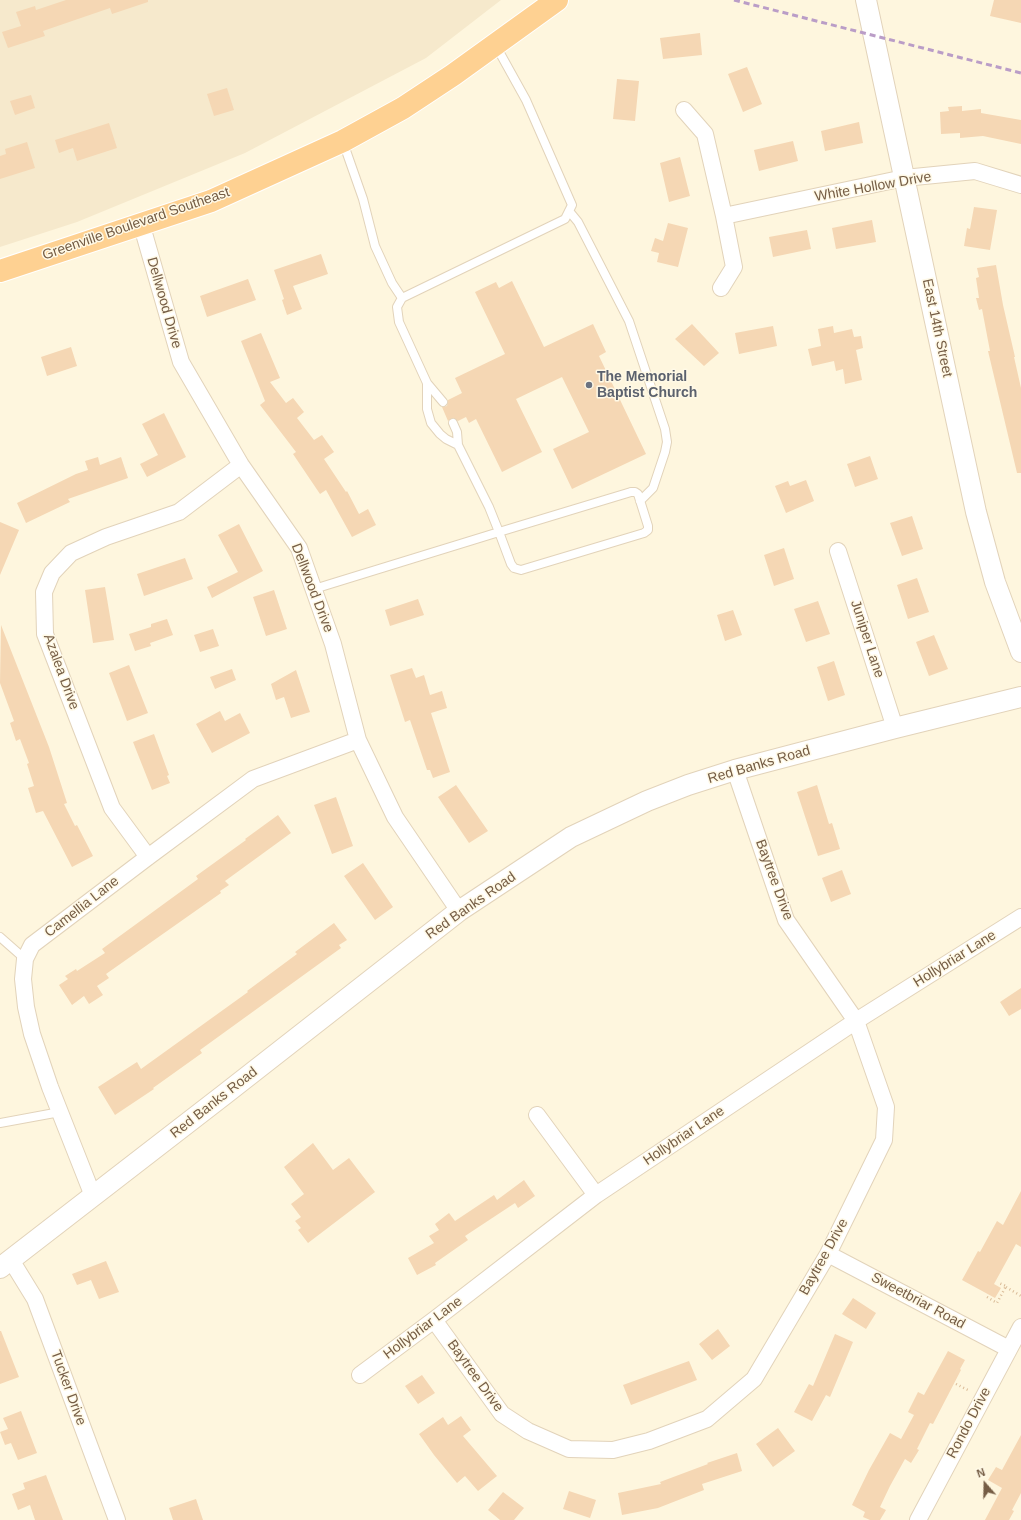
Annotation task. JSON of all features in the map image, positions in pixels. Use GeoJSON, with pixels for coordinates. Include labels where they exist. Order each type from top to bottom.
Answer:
{"type":"FeatureCollection","features":[{"type":"Feature","properties":{"kind":"highway","name":"Greenville Boulevard Southeast"},"geometry":{"type":"LineString","coordinates":[[0,271],[141,223],[211,202],[343,141],[409,104],[453,76],[557,0]]}},
{"type":"Feature","properties":{"kind":"street","name":"East 14th Street"},"geometry":{"type":"LineString","coordinates":[[866,0],[976,512],[995,582],[1021,652]]}},
{"type":"Feature","properties":{"kind":"street"},"geometry":{"type":"LineString","coordinates":[[684,110],[705,134],[724,216],[734,267],[722,288]]}},
{"type":"Feature","properties":{"kind":"street","name":"White Hollow Drive"},"geometry":{"type":"LineString","coordinates":[[724,216],[904,178],[975,171],[1021,185]]}},
{"type":"Feature","properties":{"kind":"street","name":"Dellwood Drive"},"geometry":{"type":"LineString","coordinates":[[141,223],[181,362],[241,465],[299,548],[333,644],[358,740],[395,817],[459,911]]}},
{"type":"Feature","properties":{"kind":"street","name":"Azalea Drive"},"geometry":{"type":"LineString","coordinates":[[148,857],[112,808],[45,634],[44,592],[52,573],[71,553],[106,537],[179,512],[241,465]]}},
{"type":"Feature","properties":{"kind":"street","name":"Juniper Lane"},"geometry":{"type":"LineString","coordinates":[[838,551],[895,728]]}},
{"type":"Feature","properties":{"kind":"street","name":"Red Banks Road"},"geometry":{"type":"LineString","coordinates":[[5,1264],[459,911],[571,837],[647,801],[688,785],[735,770],[1021,697]]}},
{"type":"Feature","properties":{"kind":"street","name":"Camellia Lane"},"geometry":{"type":"LineString","coordinates":[[93,1196],[60,1112],[32,1034],[26,1007],[23,979],[25,959],[32,945],[253,779],[358,740]]}},
{"type":"Feature","properties":{"kind":"street","name":"Baytree Drive"},"geometry":{"type":"LineString","coordinates":[[434,1320],[502,1414],[528,1431],[569,1449],[613,1450],[649,1441],[706,1419],[754,1379],[828,1254],[884,1140],[886,1107],[856,1021],[786,920],[735,770]]}},
{"type":"Feature","properties":{"kind":"street","name":"Hollybriar Lane"},"geometry":{"type":"LineString","coordinates":[[360,1375],[596,1195],[856,1021],[1021,917]]}},
{"type":"Feature","properties":{"kind":"street"},"geometry":{"type":"LineString","coordinates":[[537,1115],[596,1195]]}},
{"type":"Feature","properties":{"kind":"street","name":"Sweetbriar Road"},"geometry":{"type":"LineString","coordinates":[[828,1254],[1009,1349]]}},
{"type":"Feature","properties":{"kind":"street","name":"Tucker Drive"},"geometry":{"type":"LineString","coordinates":[[5,1264],[35,1299],[117,1520]]}},
{"type":"Feature","properties":{"kind":"street","name":"Rondo Drive"},"geometry":{"type":"LineString","coordinates":[[918,1520],[1021,1327]]}},
{"type":"Feature","properties":{"kind":"lane"},"geometry":{"type":"LineString","coordinates":[[443,402],[428,383],[399,322],[397,307],[402,298],[565,219],[572,205],[526,100],[495,46]]}},
{"type":"Feature","properties":{"kind":"lane"},"geometry":{"type":"LineString","coordinates":[[343,141],[363,199],[375,246],[392,283],[402,298]]}},
{"type":"Feature","properties":{"kind":"lane"},"geometry":{"type":"LineString","coordinates":[[569,211],[580,225],[629,321],[665,429],[667,442],[665,452],[653,488],[640,501]]}},
{"type":"Feature","properties":{"kind":"lane"},"geometry":{"type":"LineString","coordinates":[[428,383],[427,409],[431,423],[446,439],[458,445]]}},
{"type":"Feature","properties":{"kind":"lane"},"geometry":{"type":"LineString","coordinates":[[314,589],[499,532],[631,492],[638,494],[648,530],[644,533],[522,570],[517,570],[511,564],[499,532],[489,507],[458,445],[453,423]]}},
{"type":"Feature","properties":{"kind":"lane"},"geometry":{"type":"LineString","coordinates":[[0,937],[25,959]]}},
{"type":"Feature","properties":{"kind":"lane"},"geometry":{"type":"LineString","coordinates":[[0,1124],[60,1112]]}},
{"type":"Feature","properties":{"kind":"path"},"geometry":{"type":"LineString","coordinates":[[999,1283],[1021,1296]]}},
{"type":"Feature","properties":{"kind":"path"},"geometry":{"type":"LineString","coordinates":[[987,1296],[997,1303],[1005,1287]]}},
{"type":"Feature","properties":{"kind":"shaded area"},"geometry":{"type":"Polygon","coordinates":[[[0,0],[501,0],[426,58],[245,153],[77,222],[0,247],[0,0]]]}},
{"type":"Feature","properties":{"kind":"building"},"geometry":{"type":"Polygon","coordinates":[[[66,0],[148,0],[148,2],[112,14],[110,8],[43,31],[45,36],[8,48],[2,32],[21,26],[16,12],[35,6],[36,10],[66,0]]]}},
{"type":"Feature","properties":{"kind":"building"},"geometry":{"type":"Polygon","coordinates":[[[994,0],[1021,0],[1021,23],[990,16],[994,0]]]}},
{"type":"Feature","properties":{"kind":"building"},"geometry":{"type":"Polygon","coordinates":[[[700,33],[702,55],[663,59],[660,38],[700,33]]]}},
{"type":"Feature","properties":{"kind":"building"},"geometry":{"type":"Polygon","coordinates":[[[747,67],[762,104],[743,112],[728,74],[747,67]]]}},
{"type":"Feature","properties":{"kind":"building"},"geometry":{"type":"Polygon","coordinates":[[[617,79],[639,81],[635,121],[613,119],[617,79]]]}},
{"type":"Feature","properties":{"kind":"building"},"geometry":{"type":"Polygon","coordinates":[[[227,88],[234,110],[214,116],[207,94],[227,88]]]}},
{"type":"Feature","properties":{"kind":"building"},"geometry":{"type":"Polygon","coordinates":[[[31,95],[35,108],[15,115],[10,101],[31,95]]]}},
{"type":"Feature","properties":{"kind":"building"},"geometry":{"type":"Polygon","coordinates":[[[962,106],[962,111],[981,109],[981,113],[1021,120],[1021,144],[983,136],[960,138],[960,133],[941,134],[940,112],[949,111],[948,107],[962,106]]]}},
{"type":"Feature","properties":{"kind":"building"},"geometry":{"type":"Polygon","coordinates":[[[859,122],[863,143],[825,151],[821,131],[859,122]]]}},
{"type":"Feature","properties":{"kind":"building"},"geometry":{"type":"Polygon","coordinates":[[[109,123],[117,148],[77,161],[73,148],[59,153],[55,140],[109,123]]]}},
{"type":"Feature","properties":{"kind":"building"},"geometry":{"type":"Polygon","coordinates":[[[793,141],[798,161],[759,171],[754,150],[793,141]]]}},
{"type":"Feature","properties":{"kind":"building"},"geometry":{"type":"Polygon","coordinates":[[[27,142],[35,168],[0,179],[0,156],[6,154],[5,149],[27,142]]]}},
{"type":"Feature","properties":{"kind":"building"},"geometry":{"type":"Polygon","coordinates":[[[680,157],[690,196],[669,202],[660,163],[680,157]]]}},
{"type":"Feature","properties":{"kind":"building"},"geometry":{"type":"Polygon","coordinates":[[[974,207],[997,210],[990,250],[964,246],[967,228],[970,229],[974,207]]]}},
{"type":"Feature","properties":{"kind":"building"},"geometry":{"type":"Polygon","coordinates":[[[872,220],[876,242],[836,249],[832,228],[872,220]]]}},
{"type":"Feature","properties":{"kind":"building"},"geometry":{"type":"Polygon","coordinates":[[[668,223],[688,228],[678,267],[657,262],[659,253],[651,251],[655,238],[663,241],[668,223]]]}},
{"type":"Feature","properties":{"kind":"building"},"geometry":{"type":"Polygon","coordinates":[[[807,230],[811,249],[773,257],[769,237],[807,230]]]}},
{"type":"Feature","properties":{"kind":"building"},"geometry":{"type":"Polygon","coordinates":[[[321,254],[328,274],[293,286],[302,309],[287,315],[282,300],[284,299],[274,270],[321,254]]]}},
{"type":"Feature","properties":{"kind":"building"},"geometry":{"type":"Polygon","coordinates":[[[996,265],[1021,388],[1021,473],[1017,473],[988,351],[990,351],[982,309],[979,310],[976,298],[979,298],[976,278],[979,277],[977,268],[996,265]]]}},
{"type":"Feature","properties":{"kind":"building"},"geometry":{"type":"Polygon","coordinates":[[[248,279],[256,300],[207,317],[200,296],[248,279]]]}},
{"type":"Feature","properties":{"kind":"building","name":"The Memorial Baptist Church"},"geometry":{"type":"Polygon","coordinates":[[[512,281],[544,347],[593,324],[606,352],[599,356],[646,454],[572,489],[553,449],[589,432],[562,377],[516,399],[542,452],[502,472],[476,419],[469,423],[466,417],[458,421],[453,418],[448,421],[442,407],[447,406],[448,400],[462,393],[455,378],[505,354],[475,292],[496,282],[499,288],[512,281]]]}},
{"type":"Feature","properties":{"kind":"building"},"geometry":{"type":"Polygon","coordinates":[[[692,324],[719,353],[704,366],[675,339],[692,324]]]}},
{"type":"Feature","properties":{"kind":"building"},"geometry":{"type":"Polygon","coordinates":[[[773,326],[777,346],[739,354],[735,333],[773,326]]]}},
{"type":"Feature","properties":{"kind":"building"},"geometry":{"type":"Polygon","coordinates":[[[833,326],[834,333],[852,329],[854,337],[861,336],[863,348],[856,350],[862,380],[845,384],[843,369],[836,371],[834,361],[812,366],[808,349],[821,346],[818,329],[833,326]]]}},
{"type":"Feature","properties":{"kind":"building"},"geometry":{"type":"Polygon","coordinates":[[[261,333],[280,378],[270,382],[286,403],[293,398],[304,412],[297,418],[314,440],[322,435],[334,452],[324,459],[346,492],[347,491],[359,514],[368,509],[376,525],[352,537],[326,490],[320,494],[293,454],[296,452],[260,405],[265,401],[241,341],[261,333]]]}},
{"type":"Feature","properties":{"kind":"building"},"geometry":{"type":"Polygon","coordinates":[[[71,347],[77,366],[47,376],[41,357],[71,347]]]}},
{"type":"Feature","properties":{"kind":"building"},"geometry":{"type":"Polygon","coordinates":[[[164,413],[186,457],[147,477],[140,464],[158,455],[142,424],[164,413]]]}},
{"type":"Feature","properties":{"kind":"building"},"geometry":{"type":"Polygon","coordinates":[[[870,456],[878,479],[855,487],[847,464],[870,456]]]}},
{"type":"Feature","properties":{"kind":"building"},"geometry":{"type":"Polygon","coordinates":[[[98,457],[100,465],[121,457],[128,478],[68,499],[70,502],[26,523],[17,503],[76,474],[88,470],[85,461],[98,457]]]}},
{"type":"Feature","properties":{"kind":"building"},"geometry":{"type":"Polygon","coordinates":[[[806,480],[814,501],[786,513],[775,486],[788,481],[790,486],[806,480]]]}},
{"type":"Feature","properties":{"kind":"building"},"geometry":{"type":"Polygon","coordinates":[[[912,516],[923,549],[902,556],[890,523],[912,516]]]}},
{"type":"Feature","properties":{"kind":"building"},"geometry":{"type":"Polygon","coordinates":[[[0,522],[19,530],[0,575],[0,522]]]}},
{"type":"Feature","properties":{"kind":"building"},"geometry":{"type":"Polygon","coordinates":[[[239,524],[263,571],[212,598],[207,587],[238,572],[218,535],[239,524]]]}},
{"type":"Feature","properties":{"kind":"building"},"geometry":{"type":"Polygon","coordinates":[[[784,548],[794,579],[774,586],[764,555],[784,548]]]}},
{"type":"Feature","properties":{"kind":"building"},"geometry":{"type":"Polygon","coordinates":[[[185,558],[193,579],[144,596],[137,574],[185,558]]]}},
{"type":"Feature","properties":{"kind":"building"},"geometry":{"type":"Polygon","coordinates":[[[917,578],[929,612],[908,619],[897,585],[917,578]]]}},
{"type":"Feature","properties":{"kind":"building"},"geometry":{"type":"Polygon","coordinates":[[[105,587],[114,640],[93,643],[85,590],[105,587]]]}},
{"type":"Feature","properties":{"kind":"building"},"geometry":{"type":"Polygon","coordinates":[[[274,590],[287,629],[266,636],[253,597],[274,590]]]}},
{"type":"Feature","properties":{"kind":"building"},"geometry":{"type":"Polygon","coordinates":[[[418,599],[424,615],[390,626],[385,610],[418,599]]]}},
{"type":"Feature","properties":{"kind":"building"},"geometry":{"type":"Polygon","coordinates":[[[818,601],[830,634],[806,642],[794,609],[818,601]]]}},
{"type":"Feature","properties":{"kind":"building"},"geometry":{"type":"Polygon","coordinates":[[[733,610],[742,635],[725,641],[717,615],[733,610]]]}},
{"type":"Feature","properties":{"kind":"building"},"geometry":{"type":"Polygon","coordinates":[[[167,619],[173,635],[150,643],[151,646],[135,651],[129,634],[151,627],[151,624],[167,619]]]}},
{"type":"Feature","properties":{"kind":"building"},"geometry":{"type":"Polygon","coordinates":[[[1,625],[49,747],[67,803],[64,804],[93,856],[72,867],[43,811],[36,813],[28,788],[34,786],[27,764],[29,763],[20,739],[16,741],[10,723],[14,721],[0,683],[1,625]]]}},
{"type":"Feature","properties":{"kind":"building"},"geometry":{"type":"Polygon","coordinates":[[[213,629],[219,646],[200,652],[194,635],[213,629]]]}},
{"type":"Feature","properties":{"kind":"building"},"geometry":{"type":"Polygon","coordinates":[[[934,635],[948,669],[929,676],[916,642],[934,635]]]}},
{"type":"Feature","properties":{"kind":"building"},"geometry":{"type":"Polygon","coordinates":[[[834,661],[845,695],[828,701],[817,667],[834,661]]]}},
{"type":"Feature","properties":{"kind":"building"},"geometry":{"type":"Polygon","coordinates":[[[129,665],[148,713],[127,721],[109,673],[129,665]]]}},
{"type":"Feature","properties":{"kind":"building"},"geometry":{"type":"Polygon","coordinates":[[[412,668],[416,678],[424,675],[430,695],[442,691],[447,708],[431,713],[450,772],[433,778],[430,770],[427,770],[410,720],[405,722],[390,675],[412,668]]]}},
{"type":"Feature","properties":{"kind":"building"},"geometry":{"type":"Polygon","coordinates":[[[232,669],[236,680],[215,689],[210,677],[232,669]]]}},
{"type":"Feature","properties":{"kind":"building"},"geometry":{"type":"Polygon","coordinates":[[[296,670],[310,712],[291,718],[284,697],[276,700],[271,684],[296,670]]]}},
{"type":"Feature","properties":{"kind":"building"},"geometry":{"type":"Polygon","coordinates":[[[220,711],[225,721],[240,713],[250,733],[212,753],[196,724],[220,711]]]}},
{"type":"Feature","properties":{"kind":"building"},"geometry":{"type":"Polygon","coordinates":[[[154,734],[169,775],[167,776],[170,783],[152,790],[133,742],[154,734]]]}},
{"type":"Feature","properties":{"kind":"building"},"geometry":{"type":"Polygon","coordinates":[[[456,785],[488,831],[469,843],[438,797],[456,785]]]}},
{"type":"Feature","properties":{"kind":"building"},"geometry":{"type":"Polygon","coordinates":[[[817,785],[829,824],[832,823],[840,849],[818,856],[797,792],[817,785]]]}},
{"type":"Feature","properties":{"kind":"building"},"geometry":{"type":"Polygon","coordinates":[[[336,797],[353,846],[332,854],[314,805],[336,797]]]}},
{"type":"Feature","properties":{"kind":"building"},"geometry":{"type":"Polygon","coordinates":[[[278,815],[291,833],[225,881],[229,885],[220,891],[221,893],[106,974],[109,978],[97,986],[103,995],[89,1004],[84,996],[72,1005],[59,985],[68,979],[65,976],[76,969],[77,971],[105,953],[102,949],[198,879],[196,876],[278,815]]]}},
{"type":"Feature","properties":{"kind":"building"},"geometry":{"type":"Polygon","coordinates":[[[363,863],[393,907],[375,920],[344,876],[363,863]]]}},
{"type":"Feature","properties":{"kind":"building"},"geometry":{"type":"Polygon","coordinates":[[[842,870],[851,894],[831,902],[822,878],[842,870]]]}},
{"type":"Feature","properties":{"kind":"building"},"geometry":{"type":"Polygon","coordinates":[[[334,923],[347,940],[339,945],[341,948],[200,1050],[202,1053],[153,1088],[154,1089],[115,1115],[98,1087],[137,1062],[141,1069],[248,992],[247,991],[297,954],[295,952],[334,923]]]}},
{"type":"Feature","properties":{"kind":"building"},"geometry":{"type":"Polygon","coordinates":[[[1021,988],[1021,1009],[1009,1016],[1000,1002],[1021,988]]]}},
{"type":"Feature","properties":{"kind":"building"},"geometry":{"type":"Polygon","coordinates":[[[313,1143],[333,1170],[349,1158],[375,1192],[308,1243],[298,1230],[301,1228],[295,1221],[301,1217],[291,1204],[304,1194],[284,1167],[313,1143]]]}},
{"type":"Feature","properties":{"kind":"building"},"geometry":{"type":"Polygon","coordinates":[[[524,1180],[535,1196],[518,1208],[515,1203],[465,1236],[468,1240],[435,1263],[436,1265],[417,1275],[408,1258],[434,1243],[429,1236],[439,1230],[435,1224],[449,1213],[455,1221],[494,1195],[497,1200],[524,1180]]]}},
{"type":"Feature","properties":{"kind":"building"},"geometry":{"type":"Polygon","coordinates":[[[1021,1191],[1021,1247],[1016,1244],[994,1284],[1001,1288],[995,1298],[962,1280],[997,1221],[1003,1225],[1021,1191]]]}},
{"type":"Feature","properties":{"kind":"building"},"geometry":{"type":"Polygon","coordinates":[[[106,1261],[119,1292],[99,1299],[91,1280],[77,1285],[72,1274],[106,1261]]]}},
{"type":"Feature","properties":{"kind":"building"},"geometry":{"type":"Polygon","coordinates":[[[853,1298],[876,1313],[866,1329],[842,1314],[853,1298]]]}},
{"type":"Feature","properties":{"kind":"building"},"geometry":{"type":"Polygon","coordinates":[[[718,1329],[730,1346],[712,1360],[699,1344],[718,1329]]]}},
{"type":"Feature","properties":{"kind":"building"},"geometry":{"type":"Polygon","coordinates":[[[0,1331],[19,1377],[0,1384],[0,1331]]]}},
{"type":"Feature","properties":{"kind":"building"},"geometry":{"type":"Polygon","coordinates":[[[835,1334],[853,1342],[830,1397],[826,1395],[812,1421],[794,1412],[809,1384],[813,1386],[835,1334]]]}},
{"type":"Feature","properties":{"kind":"building"},"geometry":{"type":"Polygon","coordinates":[[[948,1351],[965,1360],[960,1369],[961,1370],[933,1424],[930,1423],[917,1449],[919,1450],[911,1463],[905,1459],[890,1486],[880,1507],[886,1510],[880,1520],[870,1520],[863,1517],[865,1512],[852,1505],[869,1470],[890,1433],[901,1439],[914,1415],[908,1412],[918,1392],[924,1395],[948,1351]]]}},
{"type":"Feature","properties":{"kind":"building"},"geometry":{"type":"Polygon","coordinates":[[[689,1361],[697,1380],[631,1405],[623,1385],[689,1361]]]}},
{"type":"Feature","properties":{"kind":"building"},"geometry":{"type":"Polygon","coordinates":[[[422,1375],[435,1393],[418,1404],[405,1386],[422,1375]]]}},
{"type":"Feature","properties":{"kind":"building"},"geometry":{"type":"Polygon","coordinates":[[[21,1411],[37,1453],[18,1460],[11,1443],[5,1445],[0,1432],[8,1429],[3,1418],[21,1411]]]}},
{"type":"Feature","properties":{"kind":"building"},"geometry":{"type":"Polygon","coordinates":[[[461,1416],[471,1430],[463,1436],[497,1476],[478,1491],[465,1476],[457,1483],[419,1434],[443,1417],[448,1425],[461,1416]]]}},
{"type":"Feature","properties":{"kind":"building"},"geometry":{"type":"Polygon","coordinates":[[[778,1428],[795,1451],[773,1467],[756,1444],[778,1428]]]}},
{"type":"Feature","properties":{"kind":"building"},"geometry":{"type":"Polygon","coordinates":[[[1021,1435],[1021,1493],[1012,1510],[1014,1511],[1009,1520],[985,1520],[1002,1488],[988,1480],[996,1467],[1002,1470],[1021,1435]]]}},
{"type":"Feature","properties":{"kind":"building"},"geometry":{"type":"Polygon","coordinates":[[[737,1453],[742,1471],[702,1484],[704,1490],[658,1508],[622,1515],[618,1493],[661,1484],[660,1482],[708,1464],[707,1463],[737,1453]]]}},
{"type":"Feature","properties":{"kind":"building"},"geometry":{"type":"Polygon","coordinates":[[[46,1475],[63,1520],[35,1520],[30,1505],[18,1510],[12,1494],[25,1489],[23,1483],[46,1475]]]}},
{"type":"Feature","properties":{"kind":"building"},"geometry":{"type":"Polygon","coordinates":[[[569,1491],[596,1500],[590,1518],[563,1509],[569,1491]]]}},
{"type":"Feature","properties":{"kind":"building"},"geometry":{"type":"Polygon","coordinates":[[[503,1492],[524,1508],[514,1520],[500,1520],[488,1510],[503,1492]]]}},
{"type":"Feature","properties":{"kind":"building"},"geometry":{"type":"Polygon","coordinates":[[[196,1499],[203,1520],[173,1520],[169,1508],[196,1499]]]}},
{"type":"Feature","properties":{"kind":"railway"},"geometry":{"type":"LineString","coordinates":[[734,0],[1021,73]]}},
{"type":"Feature","properties":{"kind":"place","name":"The Memorial Baptist Church"},"geometry":{"type":"Point","coordinates":[589,385]}}]}
